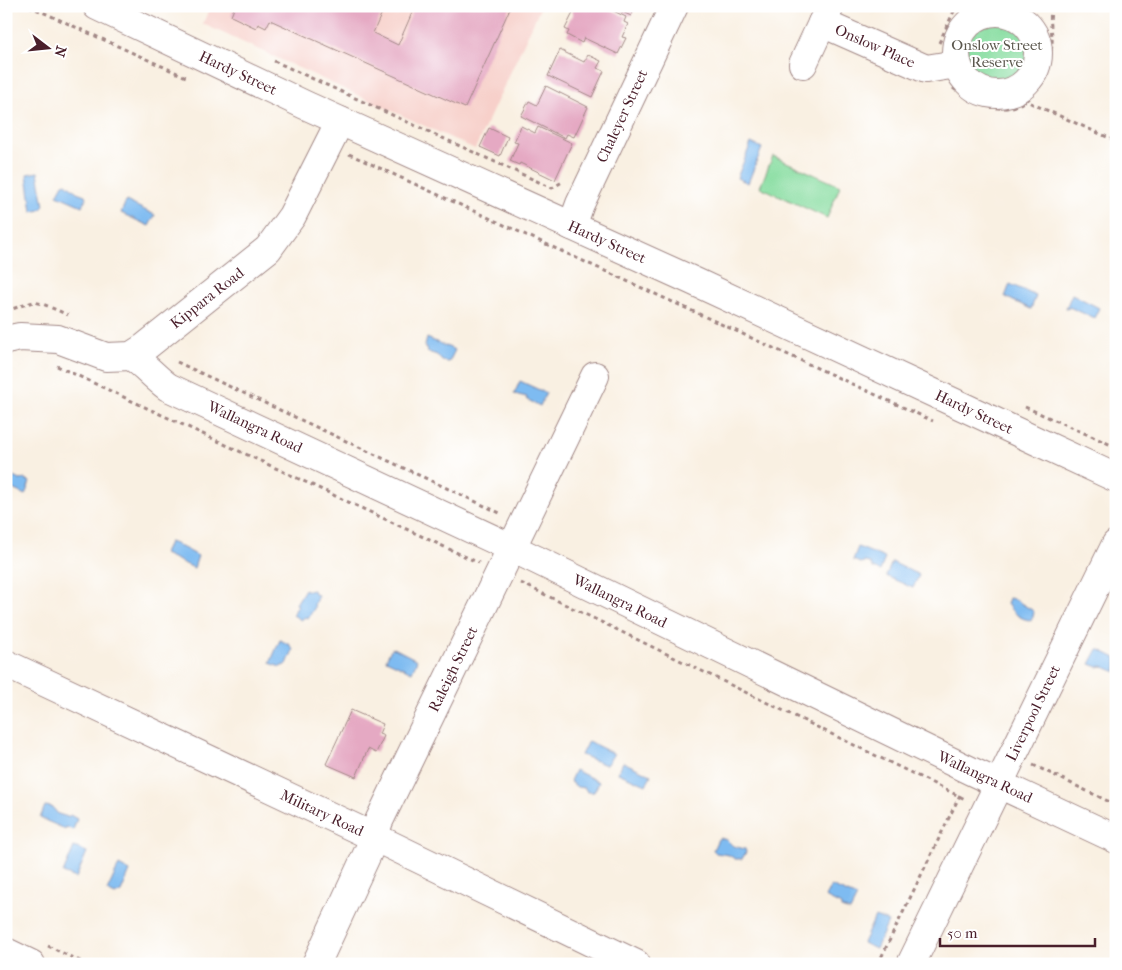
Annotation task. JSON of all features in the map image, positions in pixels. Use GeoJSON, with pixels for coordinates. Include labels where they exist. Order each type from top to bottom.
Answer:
{"type":"FeatureCollection","features":[{"type":"Feature","properties":{"kind":"street","name":"Hardy Street"},"geometry":{"type":"LineString","coordinates":[[97,6],[334,132],[572,226],[1116,478]]}},
{"type":"Feature","properties":{"kind":"street","name":"Chaleyer Street"},"geometry":{"type":"LineString","coordinates":[[572,226],[580,204],[674,6]]}},
{"type":"Feature","properties":{"kind":"street"},"geometry":{"type":"LineString","coordinates":[[1022,12],[1034,34],[1038,48],[1035,70],[1017,97],[994,95],[974,88],[963,78],[957,64],[955,52],[963,29],[972,20],[983,14],[1022,12]]}},
{"type":"Feature","properties":{"kind":"street","name":"Onslow Place"},"geometry":{"type":"LineString","coordinates":[[802,64],[826,14],[926,69],[957,64]]}},
{"type":"Feature","properties":{"kind":"street","name":"Kippara Road"},"geometry":{"type":"LineString","coordinates":[[138,352],[268,249],[292,216],[334,132]]}},
{"type":"Feature","properties":{"kind":"street"},"geometry":{"type":"LineString","coordinates":[[6,340],[20,337],[58,340],[106,357],[138,352]]}},
{"type":"Feature","properties":{"kind":"street","name":"Wallangra Road"},"geometry":{"type":"LineString","coordinates":[[138,352],[143,364],[154,378],[168,387],[516,540],[971,771],[1116,839]]}},
{"type":"Feature","properties":{"kind":"street","name":"Raleigh Street"},"geometry":{"type":"LineString","coordinates":[[316,964],[374,837],[379,821],[595,376]]}},
{"type":"Feature","properties":{"kind":"street","name":"Liverpool Street"},"geometry":{"type":"LineString","coordinates":[[911,964],[999,784],[1027,759],[1116,544]]}},
{"type":"Feature","properties":{"kind":"street","name":"Military Road"},"geometry":{"type":"LineString","coordinates":[[6,664],[374,837],[636,964]]}},
{"type":"Feature","properties":{"kind":"street"},"geometry":{"type":"LineString","coordinates":[[6,952],[31,964]]}},
{"type":"Feature","properties":{"kind":"path"},"geometry":{"type":"LineString","coordinates":[[29,6],[193,80]]}},
{"type":"Feature","properties":{"kind":"path"},"geometry":{"type":"LineString","coordinates":[[1017,97],[1036,90],[1050,57],[1052,44],[1050,18],[1052,6]]}},
{"type":"Feature","properties":{"kind":"path"},"geometry":{"type":"LineString","coordinates":[[271,60],[552,188],[569,179]]}},
{"type":"Feature","properties":{"kind":"path"},"geometry":{"type":"LineString","coordinates":[[1017,97],[1116,141]]}},
{"type":"Feature","properties":{"kind":"path"},"geometry":{"type":"LineString","coordinates":[[334,132],[359,159],[935,423]]}},
{"type":"Feature","properties":{"kind":"path"},"geometry":{"type":"LineString","coordinates":[[6,311],[33,302],[43,304],[69,316]]}},
{"type":"Feature","properties":{"kind":"path"},"geometry":{"type":"LineString","coordinates":[[138,352],[486,506],[507,517],[516,540]]}},
{"type":"Feature","properties":{"kind":"path"},"geometry":{"type":"LineString","coordinates":[[50,363],[500,573],[986,809]]}},
{"type":"Feature","properties":{"kind":"path"},"geometry":{"type":"LineString","coordinates":[[1027,759],[1116,805]]}},
{"type":"Feature","properties":{"kind":"path"},"geometry":{"type":"LineString","coordinates":[[878,964],[971,771]]}},
{"type":"Feature","properties":{"kind":"shaded area"},"geometry":{"type":"Polygon","coordinates":[[[210,6],[541,6],[475,149],[203,24],[210,6]]]}},
{"type":"Feature","properties":{"kind":"green space","name":"Onslow Street Reserve"},"geometry":{"type":"Polygon","coordinates":[[[991,22],[1003,22],[1019,31],[1026,41],[1028,53],[1026,65],[1019,75],[1003,84],[991,84],[980,79],[971,70],[966,59],[966,47],[971,36],[980,27],[991,22]]]}},
{"type":"Feature","properties":{"kind":"green space"},"geometry":{"type":"Polygon","coordinates":[[[773,156],[840,186],[827,218],[760,187],[773,156]]]}},
{"type":"Feature","properties":{"kind":"water"},"geometry":{"type":"Polygon","coordinates":[[[751,143],[762,148],[748,183],[737,178],[751,143]]]}},
{"type":"Feature","properties":{"kind":"water"},"geometry":{"type":"Polygon","coordinates":[[[38,172],[44,206],[40,210],[32,212],[27,174],[38,172]]]}},
{"type":"Feature","properties":{"kind":"water"},"geometry":{"type":"Polygon","coordinates":[[[66,183],[77,192],[85,195],[86,198],[82,206],[57,195],[63,184],[66,183]]]}},
{"type":"Feature","properties":{"kind":"water"},"geometry":{"type":"Polygon","coordinates":[[[126,201],[155,215],[149,226],[121,213],[126,201]]]}},
{"type":"Feature","properties":{"kind":"water"},"geometry":{"type":"Polygon","coordinates":[[[1010,284],[1036,296],[1031,309],[1005,297],[1010,284]]]}},
{"type":"Feature","properties":{"kind":"water"},"geometry":{"type":"Polygon","coordinates":[[[1072,294],[1099,308],[1094,318],[1069,307],[1068,309],[1066,308],[1072,294]]]}},
{"type":"Feature","properties":{"kind":"water"},"geometry":{"type":"Polygon","coordinates":[[[427,338],[455,350],[449,362],[442,361],[437,355],[428,352],[425,346],[427,338]]]}},
{"type":"Feature","properties":{"kind":"water"},"geometry":{"type":"Polygon","coordinates":[[[520,381],[546,393],[540,406],[526,399],[527,397],[514,394],[520,381]]]}},
{"type":"Feature","properties":{"kind":"water"},"geometry":{"type":"Polygon","coordinates":[[[6,474],[30,482],[25,495],[6,486],[6,474]]]}},
{"type":"Feature","properties":{"kind":"water"},"geometry":{"type":"Polygon","coordinates":[[[169,542],[198,556],[194,568],[164,554],[169,542]]]}},
{"type":"Feature","properties":{"kind":"water"},"geometry":{"type":"Polygon","coordinates":[[[858,547],[885,558],[880,571],[873,568],[870,563],[860,563],[853,560],[858,547]]]}},
{"type":"Feature","properties":{"kind":"water"},"geometry":{"type":"Polygon","coordinates":[[[892,562],[919,575],[913,588],[886,576],[892,562]]]}},
{"type":"Feature","properties":{"kind":"water"},"geometry":{"type":"Polygon","coordinates":[[[305,589],[308,591],[313,590],[314,594],[318,595],[315,607],[308,618],[305,617],[301,620],[293,615],[298,605],[296,604],[305,589]]]}},
{"type":"Feature","properties":{"kind":"water"},"geometry":{"type":"Polygon","coordinates":[[[1009,598],[1014,599],[1034,612],[1031,620],[1024,619],[1014,613],[1007,604],[1009,598]]]}},
{"type":"Feature","properties":{"kind":"water"},"geometry":{"type":"Polygon","coordinates":[[[280,640],[290,645],[293,650],[287,664],[280,667],[270,663],[280,640]]]}},
{"type":"Feature","properties":{"kind":"water"},"geometry":{"type":"Polygon","coordinates":[[[394,648],[417,660],[412,672],[386,660],[391,649],[394,648]]]}},
{"type":"Feature","properties":{"kind":"water"},"geometry":{"type":"Polygon","coordinates":[[[1098,649],[1116,658],[1116,672],[1102,666],[1098,667],[1090,664],[1098,649]]]}},
{"type":"Feature","properties":{"kind":"water"},"geometry":{"type":"Polygon","coordinates":[[[588,741],[614,754],[606,765],[581,755],[588,741]]]}},
{"type":"Feature","properties":{"kind":"water"},"geometry":{"type":"Polygon","coordinates":[[[623,762],[651,775],[646,785],[618,773],[623,762]]]}},
{"type":"Feature","properties":{"kind":"water"},"geometry":{"type":"Polygon","coordinates":[[[575,770],[599,782],[594,792],[587,792],[585,788],[577,787],[570,781],[575,770]]]}},
{"type":"Feature","properties":{"kind":"water"},"geometry":{"type":"Polygon","coordinates":[[[45,806],[52,807],[58,814],[68,817],[70,815],[77,819],[73,830],[66,827],[65,829],[40,818],[45,806]]]}},
{"type":"Feature","properties":{"kind":"water"},"geometry":{"type":"Polygon","coordinates":[[[720,838],[727,840],[733,846],[745,849],[746,852],[742,859],[735,859],[729,855],[716,853],[713,850],[720,838]]]}},
{"type":"Feature","properties":{"kind":"water"},"geometry":{"type":"Polygon","coordinates":[[[74,847],[87,852],[76,878],[63,873],[74,847]]]}},
{"type":"Feature","properties":{"kind":"water"},"geometry":{"type":"Polygon","coordinates":[[[119,865],[130,871],[121,892],[115,895],[107,891],[119,865]]]}},
{"type":"Feature","properties":{"kind":"water"},"geometry":{"type":"Polygon","coordinates":[[[831,886],[857,897],[850,911],[841,908],[841,905],[825,897],[831,886]]]}},
{"type":"Feature","properties":{"kind":"water"},"geometry":{"type":"Polygon","coordinates":[[[875,917],[888,922],[876,949],[863,943],[875,917]]]}},
{"type":"Feature","properties":{"kind":"building"},"geometry":{"type":"Polygon","coordinates":[[[235,6],[316,6],[321,8],[322,6],[385,6],[373,33],[398,45],[415,6],[511,6],[465,108],[270,20],[266,28],[258,24],[256,28],[231,16],[235,6]]]}},
{"type":"Feature","properties":{"kind":"building"},"geometry":{"type":"Polygon","coordinates":[[[574,6],[596,6],[595,8],[602,11],[605,7],[626,17],[624,22],[628,24],[622,37],[626,38],[618,54],[584,38],[582,43],[567,35],[569,31],[565,29],[573,13],[571,12],[574,6]]]}},
{"type":"Feature","properties":{"kind":"building"},"geometry":{"type":"Polygon","coordinates":[[[610,6],[636,6],[631,16],[610,6]]]}},
{"type":"Feature","properties":{"kind":"building"},"geometry":{"type":"Polygon","coordinates":[[[560,50],[584,62],[588,55],[601,61],[597,68],[604,71],[592,97],[548,76],[560,50]]]}},
{"type":"Feature","properties":{"kind":"building"},"geometry":{"type":"Polygon","coordinates":[[[546,86],[588,107],[574,137],[567,134],[565,138],[521,116],[529,101],[537,105],[546,86]]]}},
{"type":"Feature","properties":{"kind":"building"},"geometry":{"type":"Polygon","coordinates":[[[521,126],[535,133],[538,127],[572,143],[555,180],[520,163],[519,165],[510,161],[518,143],[514,142],[521,126]]]}},
{"type":"Feature","properties":{"kind":"building"},"geometry":{"type":"Polygon","coordinates":[[[489,128],[508,137],[500,156],[480,147],[489,128]]]}},
{"type":"Feature","properties":{"kind":"building"},"geometry":{"type":"Polygon","coordinates":[[[351,710],[383,724],[379,734],[384,736],[376,753],[368,749],[356,777],[326,764],[351,710]]]}}]}
